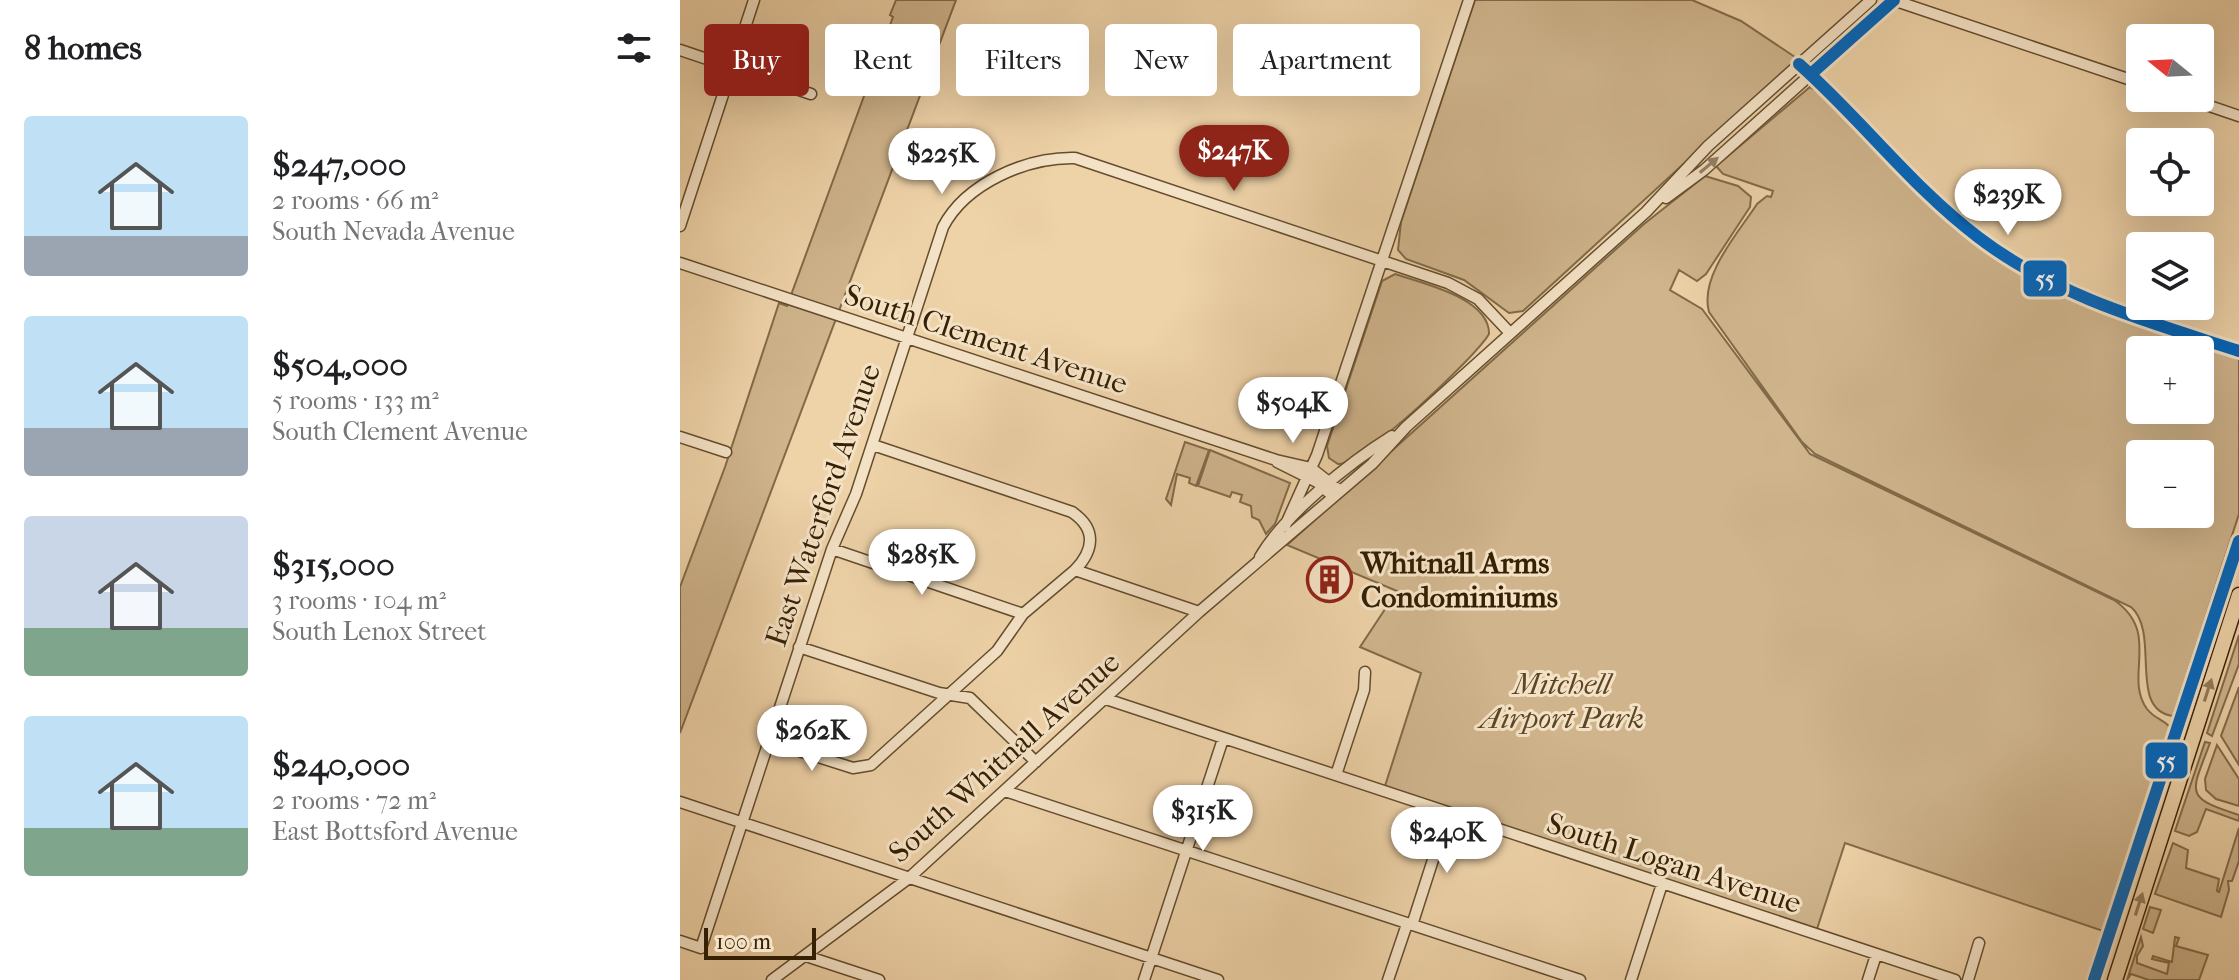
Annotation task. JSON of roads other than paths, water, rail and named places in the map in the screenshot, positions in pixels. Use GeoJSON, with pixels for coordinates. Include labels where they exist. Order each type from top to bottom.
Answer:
{"type":"FeatureCollection","features":[{"type":"Feature","properties":{"kind":"main road"},"geometry":{"type":"LineString","coordinates":[[2094,980],[2239,541]]}},
{"type":"Feature","properties":{"kind":"main road"},"geometry":{"type":"LineString","coordinates":[[2115,980],[2239,595]]}},
{"type":"Feature","properties":{"kind":"street"},"geometry":{"type":"LineString","coordinates":[[746,24],[754,0]]}},
{"type":"Feature","properties":{"kind":"street"},"geometry":{"type":"LineString","coordinates":[[1285,526],[1310,473],[1469,0]]}},
{"type":"Feature","properties":{"kind":"street","name":"South Whitnall Avenue"},"geometry":{"type":"LineString","coordinates":[[772,980],[909,878],[1259,558],[1285,526],[1332,489],[1372,464],[1406,427],[1646,212],[1708,146],[1871,0]]}},
{"type":"Feature","properties":{"kind":"street"},"geometry":{"type":"LineString","coordinates":[[1894,0],[2126,78]]}},
{"type":"Feature","properties":{"kind":"street","name":"South Whitnall Avenue"},"geometry":{"type":"LineString","coordinates":[[1646,212],[1704,170],[1894,0]]}},
{"type":"Feature","properties":{"kind":"street"},"geometry":{"type":"LineString","coordinates":[[680,50],[704,58]]}},
{"type":"Feature","properties":{"kind":"street"},"geometry":{"type":"LineString","coordinates":[[1799,64],[1855,114],[1947,211],[2013,261],[2074,295],[2239,351]]}},
{"type":"Feature","properties":{"kind":"street"},"geometry":{"type":"LineString","coordinates":[[680,226],[723,96]]}},
{"type":"Feature","properties":{"kind":"street"},"geometry":{"type":"LineString","coordinates":[[2214,108],[2239,116]]}},
{"type":"Feature","properties":{"kind":"street","name":"East Waterford Avenue"},"geometry":{"type":"LineString","coordinates":[[680,941],[701,948],[832,549],[852,506],[873,445],[943,227],[960,201],[1029,163],[1053,157],[1075,158],[1382,260]]}},
{"type":"Feature","properties":{"kind":"street"},"geometry":{"type":"LineString","coordinates":[[1382,260],[1465,291],[1510,333]]}},
{"type":"Feature","properties":{"kind":"street","name":"South Clement Avenue"},"geometry":{"type":"LineString","coordinates":[[680,263],[1276,460],[1310,473],[1332,489]]}},
{"type":"Feature","properties":{"kind":"street"},"geometry":{"type":"LineString","coordinates":[[680,437],[726,452]]}},
{"type":"Feature","properties":{"kind":"street"},"geometry":{"type":"LineString","coordinates":[[768,741],[862,768],[871,765],[997,651],[1023,614],[1075,570],[1089,553],[1091,537],[1085,522],[1072,512],[873,445]]}},
{"type":"Feature","properties":{"kind":"street","name":"South Whitnall Avenue"},"geometry":{"type":"LineString","coordinates":[[1259,558],[1271,553],[1332,489]]}},
{"type":"Feature","properties":{"kind":"street"},"geometry":{"type":"LineString","coordinates":[[832,549],[1023,614]]}},
{"type":"Feature","properties":{"kind":"street"},"geometry":{"type":"LineString","coordinates":[[1075,570],[1199,612]]}},
{"type":"Feature","properties":{"kind":"street"},"geometry":{"type":"LineString","coordinates":[[799,647],[949,694],[962,694],[982,706],[1036,762]]}},
{"type":"Feature","properties":{"kind":"street"},"geometry":{"type":"LineString","coordinates":[[1336,775],[1364,690],[1365,672]]}},
{"type":"Feature","properties":{"kind":"street","name":"South Logan Avenue"},"geometry":{"type":"LineString","coordinates":[[1106,699],[1955,980]]}},
{"type":"Feature","properties":{"kind":"street"},"geometry":{"type":"LineString","coordinates":[[1144,980],[1223,739]]}},
{"type":"Feature","properties":{"kind":"street"},"geometry":{"type":"LineString","coordinates":[[1005,791],[1580,980]]}},
{"type":"Feature","properties":{"kind":"street"},"geometry":{"type":"LineString","coordinates":[[680,802],[1218,980]]}},
{"type":"Feature","properties":{"kind":"street"},"geometry":{"type":"LineString","coordinates":[[1388,980],[1448,813]]}},
{"type":"Feature","properties":{"kind":"street"},"geometry":{"type":"LineString","coordinates":[[1631,980],[1662,884]]}},
{"type":"Feature","properties":{"kind":"street"},"geometry":{"type":"LineString","coordinates":[[1968,980],[1979,943]]}},
{"type":"Feature","properties":{"kind":"street"},"geometry":{"type":"LineString","coordinates":[[1868,980],[1876,955]]}},
{"type":"Feature","properties":{"kind":"street"},"geometry":{"type":"LineString","coordinates":[[806,956],[879,980]]}},
{"type":"Feature","properties":{"kind":"place","name":"Whitnall Arms Condominiums"},"geometry":{"type":"Point","coordinates":[1330,580]}},
{"type":"Feature","properties":{"kind":"park label","name":"Mitchell Airport Park"},"geometry":{"type":"Point","coordinates":[1562,701]}}]}
